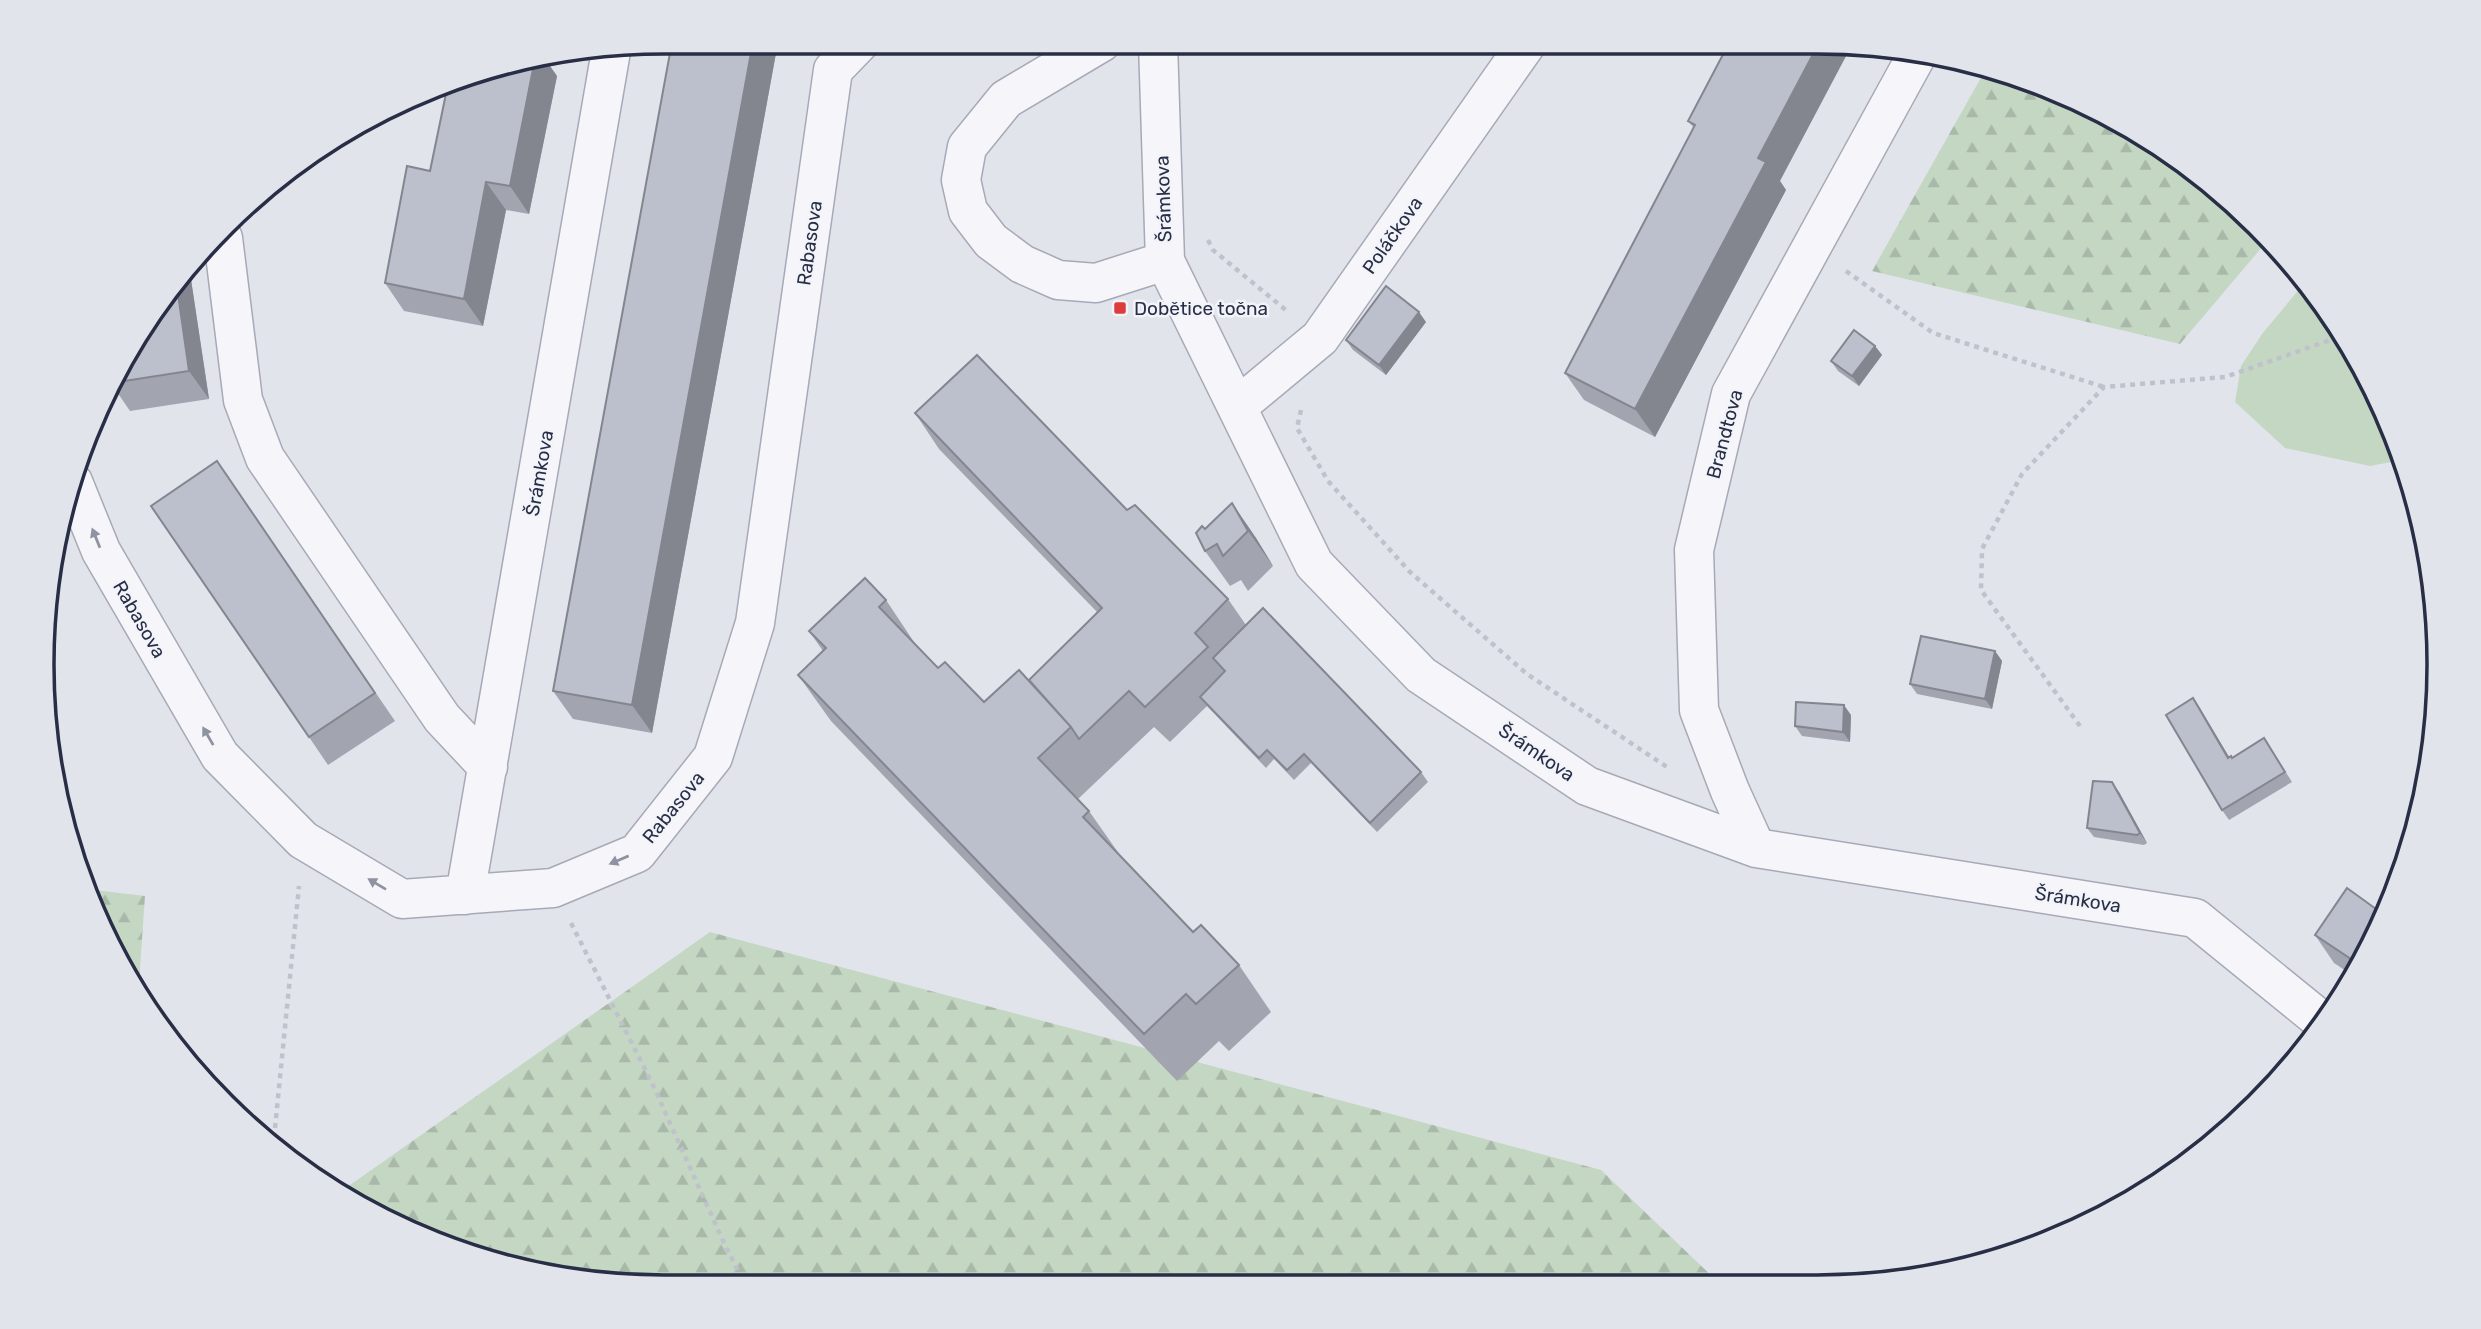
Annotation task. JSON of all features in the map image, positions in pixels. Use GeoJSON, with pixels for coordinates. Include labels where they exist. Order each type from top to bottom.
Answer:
{"type":"FeatureCollection","features":[{"type":"Feature","properties":{"kind":"street"},"geometry":{"type":"LineString","coordinates":[[1083,54],[1006,99],[967,147],[961,180],[968,211],[991,241],[1022,264],[1058,280],[1096,283],[1165,261]]}},
{"type":"Feature","properties":{"kind":"street","name":"Šrámkova"},"geometry":{"type":"LineString","coordinates":[[1158,54],[1165,261],[1314,564],[1421,675],[1587,786],[1756,848],[2194,918],[2315,1016]]}},
{"type":"Feature","properties":{"kind":"street","name":"Poláčkova"},"geometry":{"type":"LineString","coordinates":[[1237,407],[1320,338],[1519,54]]}},
{"type":"Feature","properties":{"kind":"street","name":"Rabasova"},"geometry":{"type":"LineString","coordinates":[[79,496],[101,551],[220,756],[303,840],[402,899],[553,888],[636,853],[713,757],[755,622],[836,56]]}},
{"type":"Feature","properties":{"kind":"street","name":"Šrámkova"},"geometry":{"type":"LineString","coordinates":[[465,895],[610,57]]}},
{"type":"Feature","properties":{"kind":"street","name":"Brandtova"},"geometry":{"type":"LineString","coordinates":[[1756,848],[1730,791],[1699,710],[1694,550],[1731,394],[1913,62]]}},
{"type":"Feature","properties":{"kind":"street"},"geometry":{"type":"LineString","coordinates":[[224,243],[243,400],[265,458],[442,718],[488,767]]}},
{"type":"Feature","properties":{"kind":"path"},"geometry":{"type":"LineString","coordinates":[[1203,231],[1213,250],[1320,338]]}},
{"type":"Feature","properties":{"kind":"path"},"geometry":{"type":"LineString","coordinates":[[1812,247],[1933,333],[2104,387],[2225,377],[2333,339]]}},
{"type":"Feature","properties":{"kind":"path"},"geometry":{"type":"LineString","coordinates":[[2080,726],[1981,590],[1982,549],[2022,474],[2104,387]]}},
{"type":"Feature","properties":{"kind":"path"},"geometry":{"type":"LineString","coordinates":[[1302,404],[1297,428],[1328,481],[1410,572],[1527,674],[1680,776],[1730,791]]}},
{"type":"Feature","properties":{"kind":"path"},"geometry":{"type":"LineString","coordinates":[[274,1133],[303,840]]}},
{"type":"Feature","properties":{"kind":"path"},"geometry":{"type":"LineString","coordinates":[[553,888],[651,1081],[741,1275]]}},
{"type":"Feature","properties":{"kind":"green space"},"geometry":{"type":"Polygon","coordinates":[[[1981,77],[2050,101],[2122,136],[2188,180],[2262,248],[2180,344],[1872,271],[1981,77]]]}},
{"type":"Feature","properties":{"kind":"green space"},"geometry":{"type":"Polygon","coordinates":[[[2299,290],[2345,359],[2364,395],[2392,462],[2370,466],[2285,448],[2235,402],[2241,366],[2262,334],[2299,290]]]}},
{"type":"Feature","properties":{"kind":"green space"},"geometry":{"type":"Polygon","coordinates":[[[98,890],[145,896],[139,976],[98,890]]]}},
{"type":"Feature","properties":{"kind":"green space"},"geometry":{"type":"Polygon","coordinates":[[[710,932],[1601,1170],[1711,1275],[625,1273],[545,1263],[468,1242],[395,1212],[348,1186],[710,932]]]}},
{"type":"Feature","properties":{"kind":"building"},"geometry":{"type":"Polygon","coordinates":[[[670,54],[751,54],[632,705],[553,691],[670,54]]]}},
{"type":"Feature","properties":{"kind":"building"},"geometry":{"type":"Polygon","coordinates":[[[1723,54],[1813,54],[1758,158],[1766,162],[1635,409],[1565,373],[1695,125],[1688,121],[1723,54]]]}},
{"type":"Feature","properties":{"kind":"building"},"geometry":{"type":"Polygon","coordinates":[[[533,69],[510,186],[486,182],[464,299],[385,283],[407,166],[430,171],[446,95],[533,69]]]}},
{"type":"Feature","properties":{"kind":"building"},"geometry":{"type":"Polygon","coordinates":[[[1386,286],[1419,312],[1379,365],[1346,340],[1386,286]]]}},
{"type":"Feature","properties":{"kind":"building"},"geometry":{"type":"Polygon","coordinates":[[[178,295],[189,371],[124,381],[157,325],[178,295]]]}},
{"type":"Feature","properties":{"kind":"building"},"geometry":{"type":"Polygon","coordinates":[[[1854,330],[1875,346],[1852,376],[1831,361],[1854,330]]]}},
{"type":"Feature","properties":{"kind":"building"},"geometry":{"type":"Polygon","coordinates":[[[977,355],[1127,510],[1135,505],[1228,599],[1195,633],[1208,647],[1145,707],[1129,691],[1079,739],[1029,680],[1102,608],[915,413],[977,355]]]}},
{"type":"Feature","properties":{"kind":"building"},"geometry":{"type":"Polygon","coordinates":[[[217,461],[375,693],[309,737],[151,506],[217,461]]]}},
{"type":"Feature","properties":{"kind":"building"},"geometry":{"type":"Polygon","coordinates":[[[1232,503],[1248,531],[1223,556],[1217,544],[1205,551],[1196,533],[1202,526],[1205,529],[1232,503]]]}},
{"type":"Feature","properties":{"kind":"building"},"geometry":{"type":"Polygon","coordinates":[[[865,578],[886,600],[879,607],[938,668],[945,662],[984,702],[1019,670],[1071,727],[1038,758],[1089,811],[1083,817],[1193,932],[1201,925],[1239,965],[1196,1004],[1186,994],[1144,1034],[798,675],[826,648],[809,631],[865,578]]]}},
{"type":"Feature","properties":{"kind":"building"},"geometry":{"type":"Polygon","coordinates":[[[1263,608],[1421,772],[1370,823],[1304,754],[1287,770],[1267,750],[1259,758],[1200,697],[1225,671],[1213,658],[1263,608]]]}},
{"type":"Feature","properties":{"kind":"building"},"geometry":{"type":"Polygon","coordinates":[[[1921,636],[1995,651],[1985,699],[1910,684],[1921,636]]]}},
{"type":"Feature","properties":{"kind":"building"},"geometry":{"type":"Polygon","coordinates":[[[2193,698],[2228,758],[2264,738],[2285,772],[2222,810],[2166,715],[2193,698]]]}},
{"type":"Feature","properties":{"kind":"building"},"geometry":{"type":"Polygon","coordinates":[[[1796,702],[1844,705],[1843,732],[1795,726],[1796,702]]]}},
{"type":"Feature","properties":{"kind":"building"},"geometry":{"type":"Polygon","coordinates":[[[2093,781],[2112,782],[2140,833],[2137,835],[2087,828],[2093,781]]]}},
{"type":"Feature","properties":{"kind":"building"},"geometry":{"type":"Polygon","coordinates":[[[2347,888],[2375,908],[2351,959],[2315,935],[2347,888]]]}},
{"type":"Feature","properties":{"kind":"place","name":"Dobětice točna"},"geometry":{"type":"Point","coordinates":[1120,308]}}]}
